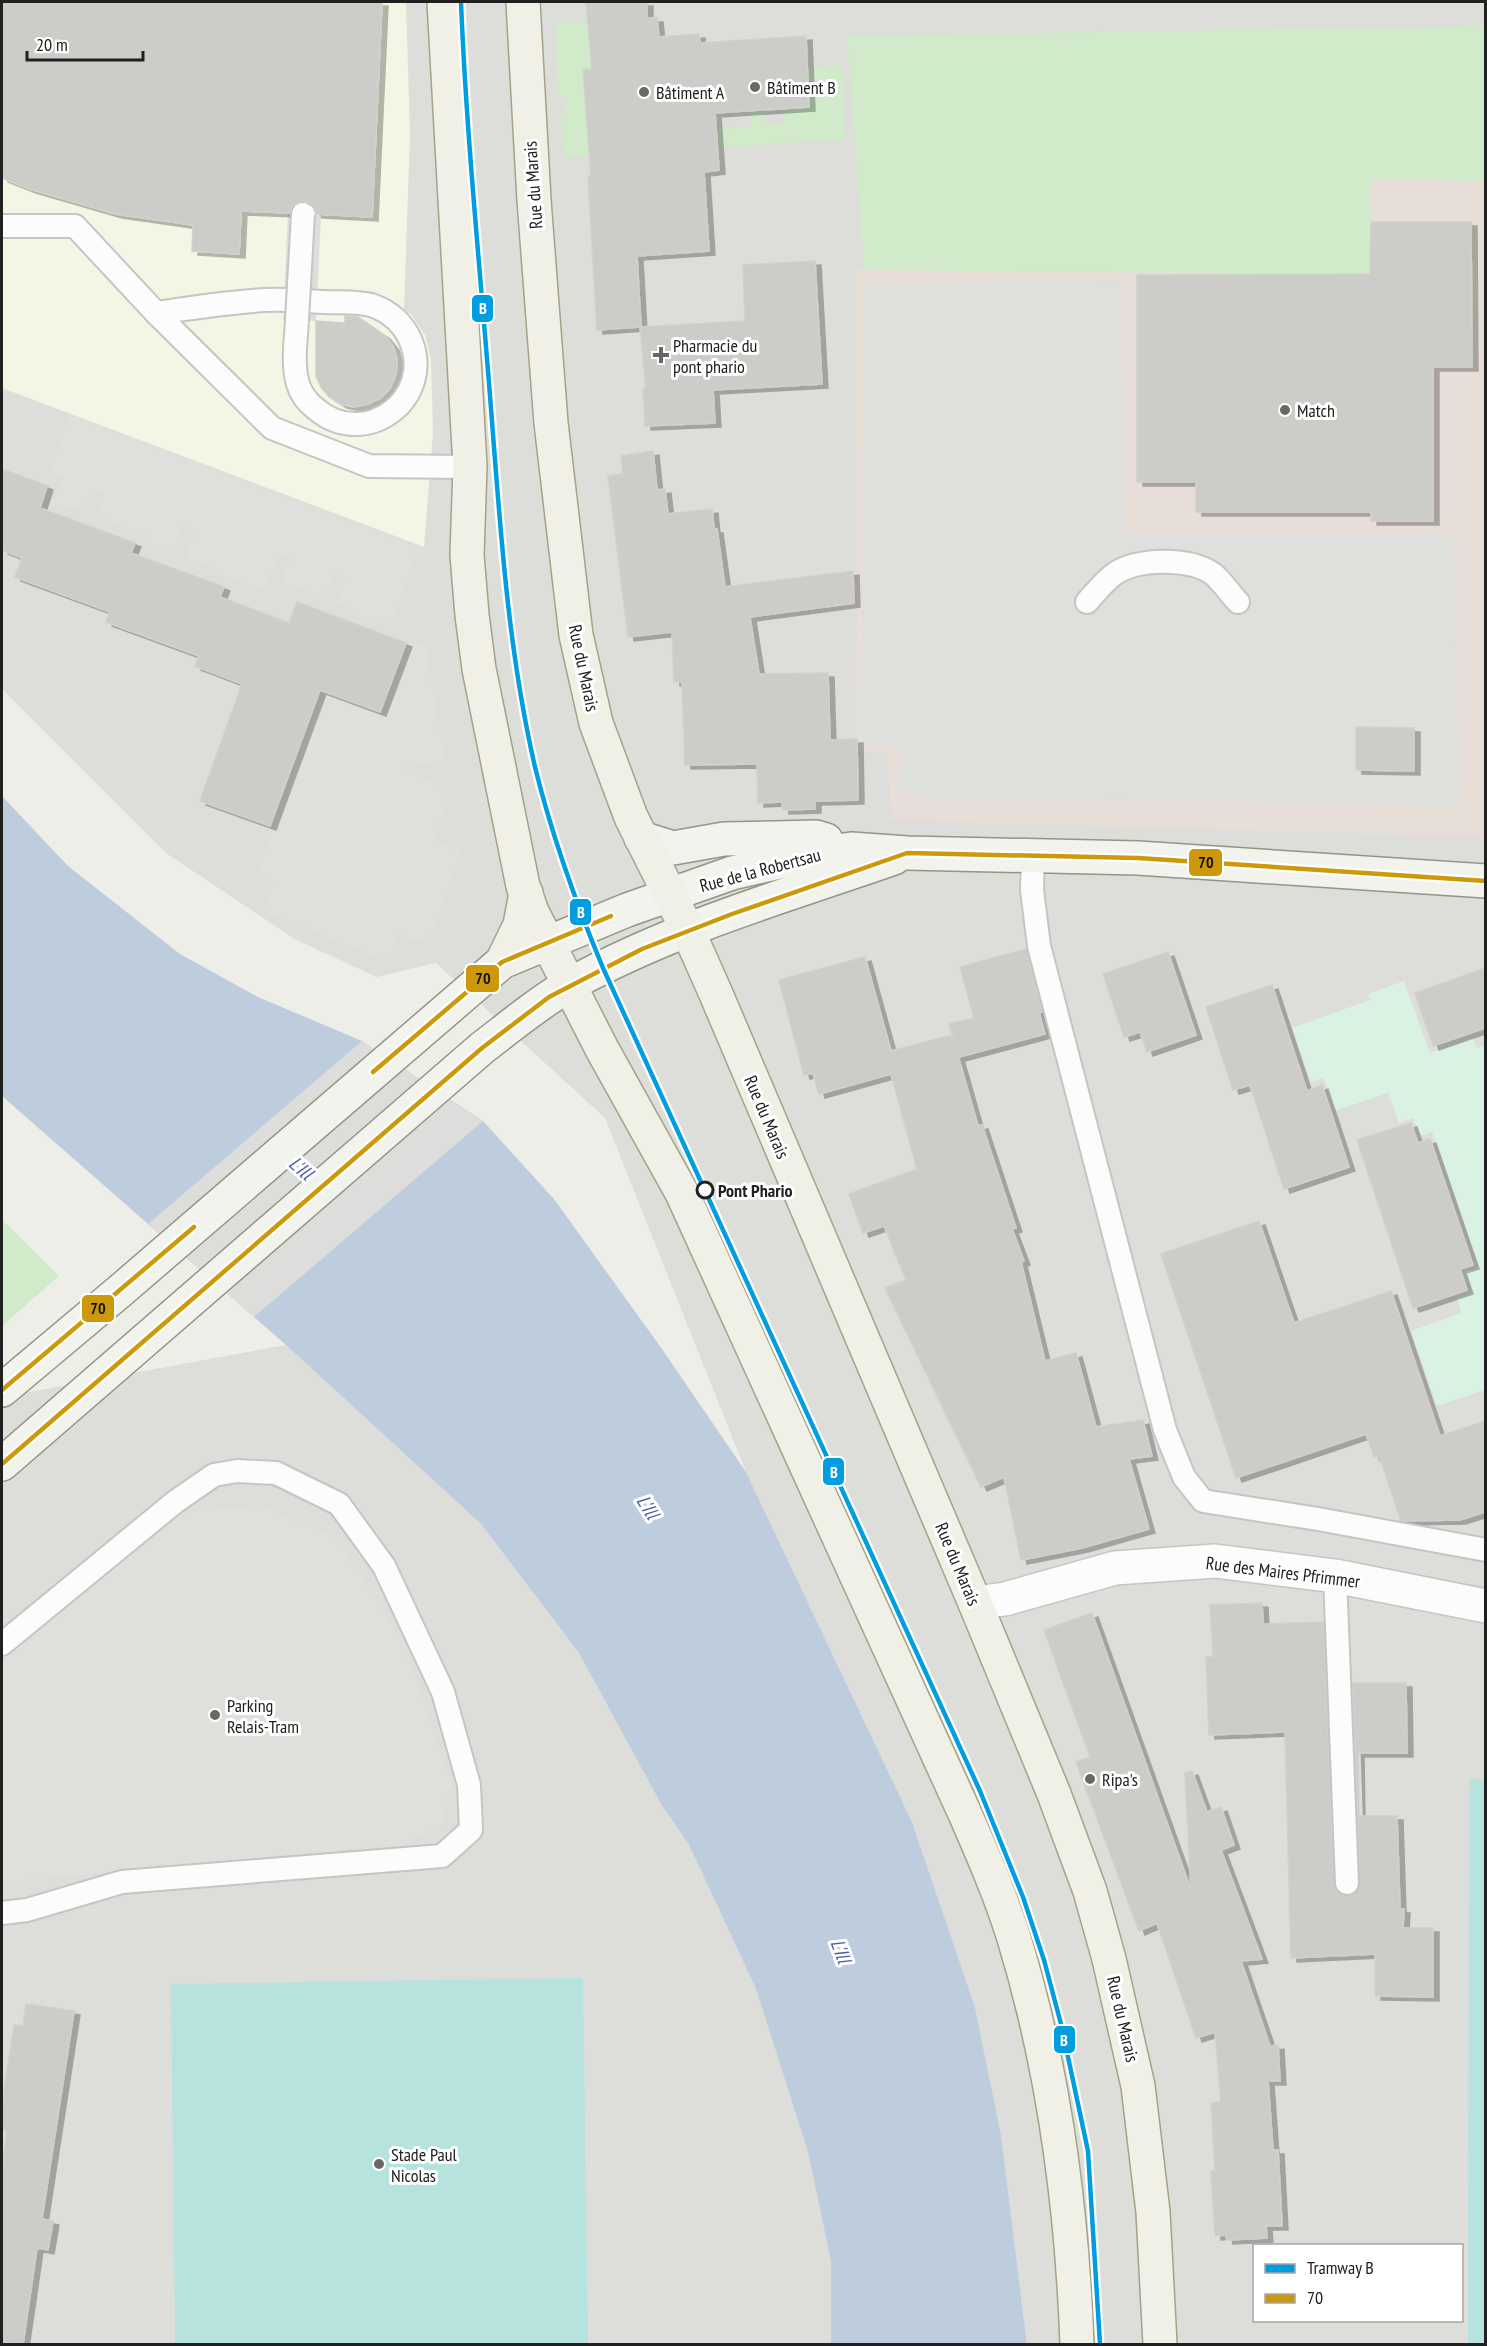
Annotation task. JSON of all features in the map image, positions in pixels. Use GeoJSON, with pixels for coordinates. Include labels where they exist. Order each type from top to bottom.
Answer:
{"type":"FeatureCollection","features":[{"type":"Feature","properties":{"kind":"main road"},"geometry":{"type":"LineString","coordinates":[[444,2],[470,468],[467,555],[472,615],[479,669],[513,846],[523,886],[532,912],[571,984],[602,1049],[682,1193],[966,1816],[994,1883],[1026,1981],[1052,2091],[1069,2224],[1077,2344]]}},
{"type":"Feature","properties":{"kind":"main road","name":"Rue du Marais"},"geometry":{"type":"LineString","coordinates":[[523,2],[534,200],[551,423],[576,635],[596,723],[640,838],[688,930],[975,1603],[1076,1850],[1109,1959],[1130,2042],[1145,2136],[1153,2212],[1160,2344]]}},
{"type":"Feature","properties":{"kind":"main road","name":"Rue de la Robertsau"},"geometry":{"type":"LineString","coordinates":[[640,838],[673,848],[724,839],[816,837],[851,849]]}},
{"type":"Feature","properties":{"kind":"main road","name":"Rue de la Robertsau"},"geometry":{"type":"LineString","coordinates":[[2,1390],[502,962],[548,942],[732,873],[819,853],[851,849],[907,853],[1138,858],[1485,881]]}},
{"type":"Feature","properties":{"kind":"main road","name":"Rue de la Robertsau"},"geometry":{"type":"LineString","coordinates":[[2,1464],[482,1048],[549,997],[642,949],[688,930],[907,853]]}},
{"type":"Feature","properties":{"kind":"main road"},"geometry":{"type":"LineString","coordinates":[[502,962],[520,925],[526,892]]}},
{"type":"Feature","properties":{"kind":"street","name":"Rue des Maires Pfrimmer"},"geometry":{"type":"LineString","coordinates":[[975,1603],[1005,1599],[1115,1568],[1215,1561],[1335,1576],[1485,1606]]}},
{"type":"Feature","properties":{"kind":"lane"},"geometry":{"type":"LineString","coordinates":[[156,313],[266,300],[353,303],[374,306],[392,316],[406,332],[415,350],[416,372],[410,391],[397,408],[380,420],[360,425],[340,423],[322,415],[308,403],[299,386],[294,367],[297,320],[303,214]]}},
{"type":"Feature","properties":{"kind":"lane"},"geometry":{"type":"LineString","coordinates":[[2,226],[75,226],[156,313],[272,428],[369,466],[470,468]]}},
{"type":"Feature","properties":{"kind":"lane"},"geometry":{"type":"LineString","coordinates":[[1086,602],[1114,574],[1134,566],[1154,562],[1174,562],[1194,566],[1213,574],[1238,602]]}},
{"type":"Feature","properties":{"kind":"lane"},"geometry":{"type":"LineString","coordinates":[[1033,856],[1032,890],[1042,957],[1165,1430],[1184,1477],[1203,1501],[1318,1519],[1485,1550]]}},
{"type":"Feature","properties":{"kind":"lane"},"geometry":{"type":"LineString","coordinates":[[2,1644],[175,1502],[213,1475],[237,1471],[276,1473],[339,1504],[384,1566],[443,1692],[468,1785],[471,1830],[442,1856],[122,1882],[27,1910],[2,1913]]}},
{"type":"Feature","properties":{"kind":"lane"},"geometry":{"type":"LineString","coordinates":[[1335,1576],[1347,1883]]}},
{"type":"Feature","properties":{"kind":"shaded area"},"geometry":{"type":"Polygon","coordinates":[[[2,2],[1485,2],[1485,2344],[1027,2344],[1001,2135],[975,2007],[912,1822],[746,1472],[605,1118],[436,963],[377,977],[296,940],[166,853],[2,689],[2,2]]]}},
{"type":"Feature","properties":{"kind":"shaded area"},"geometry":{"type":"Polygon","coordinates":[[[2,2],[406,2],[410,134],[404,310],[411,314],[425,335],[431,359],[433,433],[424,547],[2,388],[2,2]]]}},
{"type":"Feature","properties":{"kind":"shaded area"},"geometry":{"type":"Polygon","coordinates":[[[1370,179],[1485,181],[1485,837],[891,820],[888,751],[857,750],[856,270],[1371,274],[1370,179]]]}},
{"type":"Feature","properties":{"kind":"shaded area"},"geometry":{"type":"Polygon","coordinates":[[[1121,280],[1125,533],[1452,533],[1461,806],[898,796],[899,745],[860,745],[864,284],[1121,280]]]}},
{"type":"Feature","properties":{"kind":"shaded area"},"geometry":{"type":"Polygon","coordinates":[[[70,415],[418,547],[390,628],[349,613],[351,608],[336,603],[346,578],[333,574],[324,597],[282,582],[290,559],[279,555],[264,590],[211,571],[212,568],[186,558],[195,531],[183,527],[173,553],[146,543],[146,536],[104,519],[98,511],[104,493],[91,488],[85,506],[71,510],[53,503],[64,477],[50,472],[70,415]]]}},
{"type":"Feature","properties":{"kind":"shaded area"},"geometry":{"type":"Polygon","coordinates":[[[425,644],[445,760],[401,769],[451,789],[434,841],[461,851],[429,944],[398,935],[390,963],[262,910],[274,882],[256,875],[323,694],[382,716],[408,645],[425,644]]]}},
{"type":"Feature","properties":{"kind":"shaded area"},"geometry":{"type":"Polygon","coordinates":[[[1404,981],[1430,1053],[1473,1038],[1477,1048],[1485,1045],[1485,1390],[1437,1406],[1411,1331],[1461,1313],[1457,1299],[1472,1292],[1465,1272],[1479,1267],[1432,1132],[1420,1136],[1413,1118],[1399,1123],[1388,1093],[1335,1111],[1323,1078],[1311,1082],[1292,1028],[1370,1000],[1368,994],[1404,981]]]}},
{"type":"Feature","properties":{"kind":"shaded area"},"geometry":{"type":"Polygon","coordinates":[[[286,1345],[481,1524],[579,1653],[661,1804],[689,1845],[756,1989],[808,2152],[831,2262],[831,2344],[2,2344],[2,1397],[286,1345]]]}},
{"type":"Feature","properties":{"kind":"shaded area","name":"Parking Relais-Tram"},"geometry":{"type":"Polygon","coordinates":[[[260,1505],[336,1537],[403,1642],[451,1784],[442,1823],[407,1844],[2,1882],[2,1647],[186,1512],[260,1505]]]}},
{"type":"Feature","properties":{"kind":"shaded area"},"geometry":{"type":"Polygon","coordinates":[[[1469,1779],[1486,1779],[1485,2344],[1468,2344],[1469,1779]]]}},
{"type":"Feature","properties":{"kind":"shaded area","name":"Stade Paul Nicolas"},"geometry":{"type":"Polygon","coordinates":[[[583,1978],[588,2344],[175,2344],[171,1984],[583,1978]]]}},
{"type":"Feature","properties":{"kind":"green space"},"geometry":{"type":"Polygon","coordinates":[[[607,21],[590,42],[592,69],[716,129],[751,127],[750,111],[765,110],[766,124],[784,123],[784,109],[809,107],[806,68],[842,65],[844,139],[563,158],[560,117],[566,116],[565,97],[558,98],[556,23],[607,21]]]}},
{"type":"Feature","properties":{"kind":"green space"},"geometry":{"type":"Polygon","coordinates":[[[1485,26],[1485,181],[1370,179],[1371,274],[864,270],[847,36],[1485,26]]]}},
{"type":"Feature","properties":{"kind":"green space"},"geometry":{"type":"Polygon","coordinates":[[[2,1220],[59,1276],[2,1326],[2,1220]]]}},
{"type":"Feature","properties":{"kind":"water","name":"L'Ill"},"geometry":{"type":"Polygon","coordinates":[[[2,796],[68,866],[180,954],[258,997],[362,1041],[483,1121],[554,1199],[662,1349],[746,1472],[912,1822],[975,2007],[1001,2135],[1027,2344],[831,2344],[831,2262],[808,2152],[756,1989],[689,1845],[661,1804],[579,1653],[481,1524],[286,1345],[2,1096],[2,796]]]}},
{"type":"Feature","properties":{"kind":"pier"},"geometry":{"type":"Polygon","coordinates":[[[288,213],[321,215],[316,321],[283,320],[288,213]]]}},
{"type":"Feature","properties":{"kind":"pier"},"geometry":{"type":"Polygon","coordinates":[[[362,1041],[483,1121],[254,1317],[148,1224],[362,1041]]]}},
{"type":"Feature","properties":{"kind":"building"},"geometry":{"type":"Polygon","coordinates":[[[2,2],[382,2],[372,217],[316,214],[311,203],[303,201],[292,206],[290,213],[241,211],[239,254],[192,251],[193,225],[116,214],[30,189],[2,178],[2,2]]]}},
{"type":"Feature","properties":{"kind":"building"},"geometry":{"type":"Polygon","coordinates":[[[586,2],[647,2],[647,18],[657,18],[659,37],[699,34],[700,43],[806,36],[809,107],[715,113],[719,170],[704,172],[709,251],[637,256],[641,327],[745,321],[743,265],[815,261],[822,384],[713,390],[715,423],[645,426],[643,389],[646,389],[640,327],[597,330],[588,176],[591,176],[583,70],[592,69],[586,2]]]}},
{"type":"Feature","properties":{"kind":"building","name":"Match"},"geometry":{"type":"Polygon","coordinates":[[[1371,222],[1471,222],[1472,367],[1433,367],[1433,521],[1371,521],[1371,512],[1196,512],[1196,482],[1137,482],[1137,275],[1370,274],[1371,222]]]}},
{"type":"Feature","properties":{"kind":"building"},"geometry":{"type":"Polygon","coordinates":[[[345,316],[358,317],[384,335],[393,346],[397,360],[396,374],[390,388],[381,398],[354,407],[341,404],[329,397],[316,376],[316,321],[345,323],[345,316]]]}},
{"type":"Feature","properties":{"kind":"building"},"geometry":{"type":"Polygon","coordinates":[[[653,451],[657,490],[665,489],[668,514],[712,509],[725,587],[853,571],[854,603],[750,617],[759,674],[828,673],[830,740],[857,739],[858,800],[815,801],[815,809],[783,810],[782,802],[758,803],[757,764],[685,765],[682,682],[674,682],[672,632],[628,637],[608,476],[623,474],[621,456],[653,451]]]}},
{"type":"Feature","properties":{"kind":"building"},"geometry":{"type":"Polygon","coordinates":[[[2,469],[47,486],[40,508],[135,543],[131,553],[224,587],[220,597],[289,623],[297,602],[406,643],[380,712],[320,690],[270,826],[200,801],[242,684],[195,666],[199,656],[106,622],[110,612],[15,577],[22,558],[2,550],[2,469]]]}},
{"type":"Feature","properties":{"kind":"building"},"geometry":{"type":"Polygon","coordinates":[[[1356,727],[1414,728],[1414,771],[1356,770],[1356,727]]]}},
{"type":"Feature","properties":{"kind":"building"},"geometry":{"type":"Polygon","coordinates":[[[1026,949],[1042,1012],[1039,1013],[1045,1034],[959,1057],[949,1024],[974,1018],[960,967],[1026,949]]]}},
{"type":"Feature","properties":{"kind":"building"},"geometry":{"type":"Polygon","coordinates":[[[1168,952],[1196,1035],[1147,1052],[1140,1032],[1124,1037],[1103,974],[1168,952]]]}},
{"type":"Feature","properties":{"kind":"building"},"geometry":{"type":"Polygon","coordinates":[[[865,957],[891,1051],[952,1035],[978,1126],[982,1125],[1016,1228],[1012,1229],[1024,1261],[1021,1262],[1045,1361],[1076,1353],[1096,1427],[1143,1420],[1152,1456],[1129,1459],[1149,1529],[1082,1548],[1021,1560],[1004,1477],[981,1487],[885,1288],[906,1280],[884,1226],[863,1233],[849,1194],[917,1169],[891,1074],[819,1094],[813,1073],[804,1075],[779,980],[865,957]]]}},
{"type":"Feature","properties":{"kind":"building"},"geometry":{"type":"Polygon","coordinates":[[[1485,968],[1485,1028],[1433,1046],[1415,993],[1485,968]]]}},
{"type":"Feature","properties":{"kind":"building"},"geometry":{"type":"Polygon","coordinates":[[[1272,985],[1307,1091],[1322,1085],[1349,1167],[1284,1189],[1250,1085],[1233,1090],[1206,1007],[1272,985]]]}},
{"type":"Feature","properties":{"kind":"building"},"geometry":{"type":"Polygon","coordinates":[[[1411,1123],[1418,1143],[1430,1139],[1473,1265],[1460,1269],[1467,1290],[1413,1308],[1357,1140],[1411,1123]]]}},
{"type":"Feature","properties":{"kind":"building"},"geometry":{"type":"Polygon","coordinates":[[[1259,1221],[1294,1323],[1391,1291],[1440,1436],[1485,1421],[1485,1512],[1460,1520],[1401,1521],[1379,1455],[1374,1457],[1366,1434],[1236,1478],[1161,1254],[1259,1221]]]}},
{"type":"Feature","properties":{"kind":"building"},"geometry":{"type":"Polygon","coordinates":[[[1262,1603],[1263,1624],[1323,1622],[1334,1884],[1336,1891],[1341,1895],[1355,1894],[1360,1882],[1353,1683],[1406,1683],[1407,1753],[1358,1753],[1359,1816],[1397,1816],[1400,1909],[1404,1909],[1403,1928],[1433,1928],[1433,1997],[1375,1996],[1375,1954],[1291,1958],[1285,1732],[1209,1735],[1206,1657],[1213,1657],[1210,1605],[1262,1603]]]}},
{"type":"Feature","properties":{"kind":"building"},"geometry":{"type":"Polygon","coordinates":[[[1092,1613],[1191,1890],[1185,1773],[1192,1771],[1207,1812],[1221,1807],[1234,1845],[1221,1850],[1262,1959],[1241,1961],[1270,2046],[1278,2045],[1280,2081],[1268,2081],[1273,2150],[1278,2150],[1282,2226],[1266,2226],[1267,2238],[1227,2240],[1226,2235],[1215,2236],[1211,2171],[1215,2171],[1211,2103],[1221,2102],[1215,2032],[1196,2038],[1157,1923],[1139,1931],[1076,1762],[1090,1757],[1044,1630],[1092,1613]]]}},
{"type":"Feature","properties":{"kind":"building"},"geometry":{"type":"Polygon","coordinates":[[[26,2004],[74,2011],[42,2219],[53,2221],[48,2250],[37,2248],[23,2344],[2,2344],[2,2164],[7,2131],[2,2130],[2,2104],[14,2025],[23,2026],[26,2004]]]}},
{"type":"Feature","properties":{"kind":"tram line","name":"B"},"geometry":{"type":"LineString","coordinates":[[461,2],[466,94],[504,570],[525,718],[542,793],[565,869],[603,968],[980,1791],[1023,1897],[1044,1960],[1061,2024],[1088,2151],[1100,2344]]}},
{"type":"Feature","properties":{"kind":"transit line","name":"70"},"geometry":{"type":"LineString","coordinates":[[2,1464],[482,1048],[549,997],[642,949],[732,914],[907,853],[1138,858],[1486,881]]}},
{"type":"Feature","properties":{"kind":"transit line","name":"70"},"geometry":{"type":"LineString","coordinates":[[373,1072],[502,962],[611,916]]}},
{"type":"Feature","properties":{"kind":"transit line","name":"70"},"geometry":{"type":"LineString","coordinates":[[2,1390],[194,1227]]}},
{"type":"Feature","properties":{"kind":"place","name":"Bâtiment B"},"geometry":{"type":"Point","coordinates":[755,87]}},
{"type":"Feature","properties":{"kind":"place","name":"Bâtiment A"},"geometry":{"type":"Point","coordinates":[644,92]}},
{"type":"Feature","properties":{"kind":"place","name":"Pharmacie du pont phario"},"geometry":{"type":"Point","coordinates":[661,355]}},
{"type":"Feature","properties":{"kind":"place","name":"Match"},"geometry":{"type":"Point","coordinates":[1285,410]}},
{"type":"Feature","properties":{"kind":"place","name":"Pont Phario"},"geometry":{"type":"Point","coordinates":[705,1190]}},
{"type":"Feature","properties":{"kind":"place","name":"Parking Relais-Tram"},"geometry":{"type":"Point","coordinates":[215,1715]}},
{"type":"Feature","properties":{"kind":"place","name":"Ripa's"},"geometry":{"type":"Point","coordinates":[1090,1779]}},
{"type":"Feature","properties":{"kind":"place","name":"Stade Paul Nicolas"},"geometry":{"type":"Point","coordinates":[379,2164]}}]}
